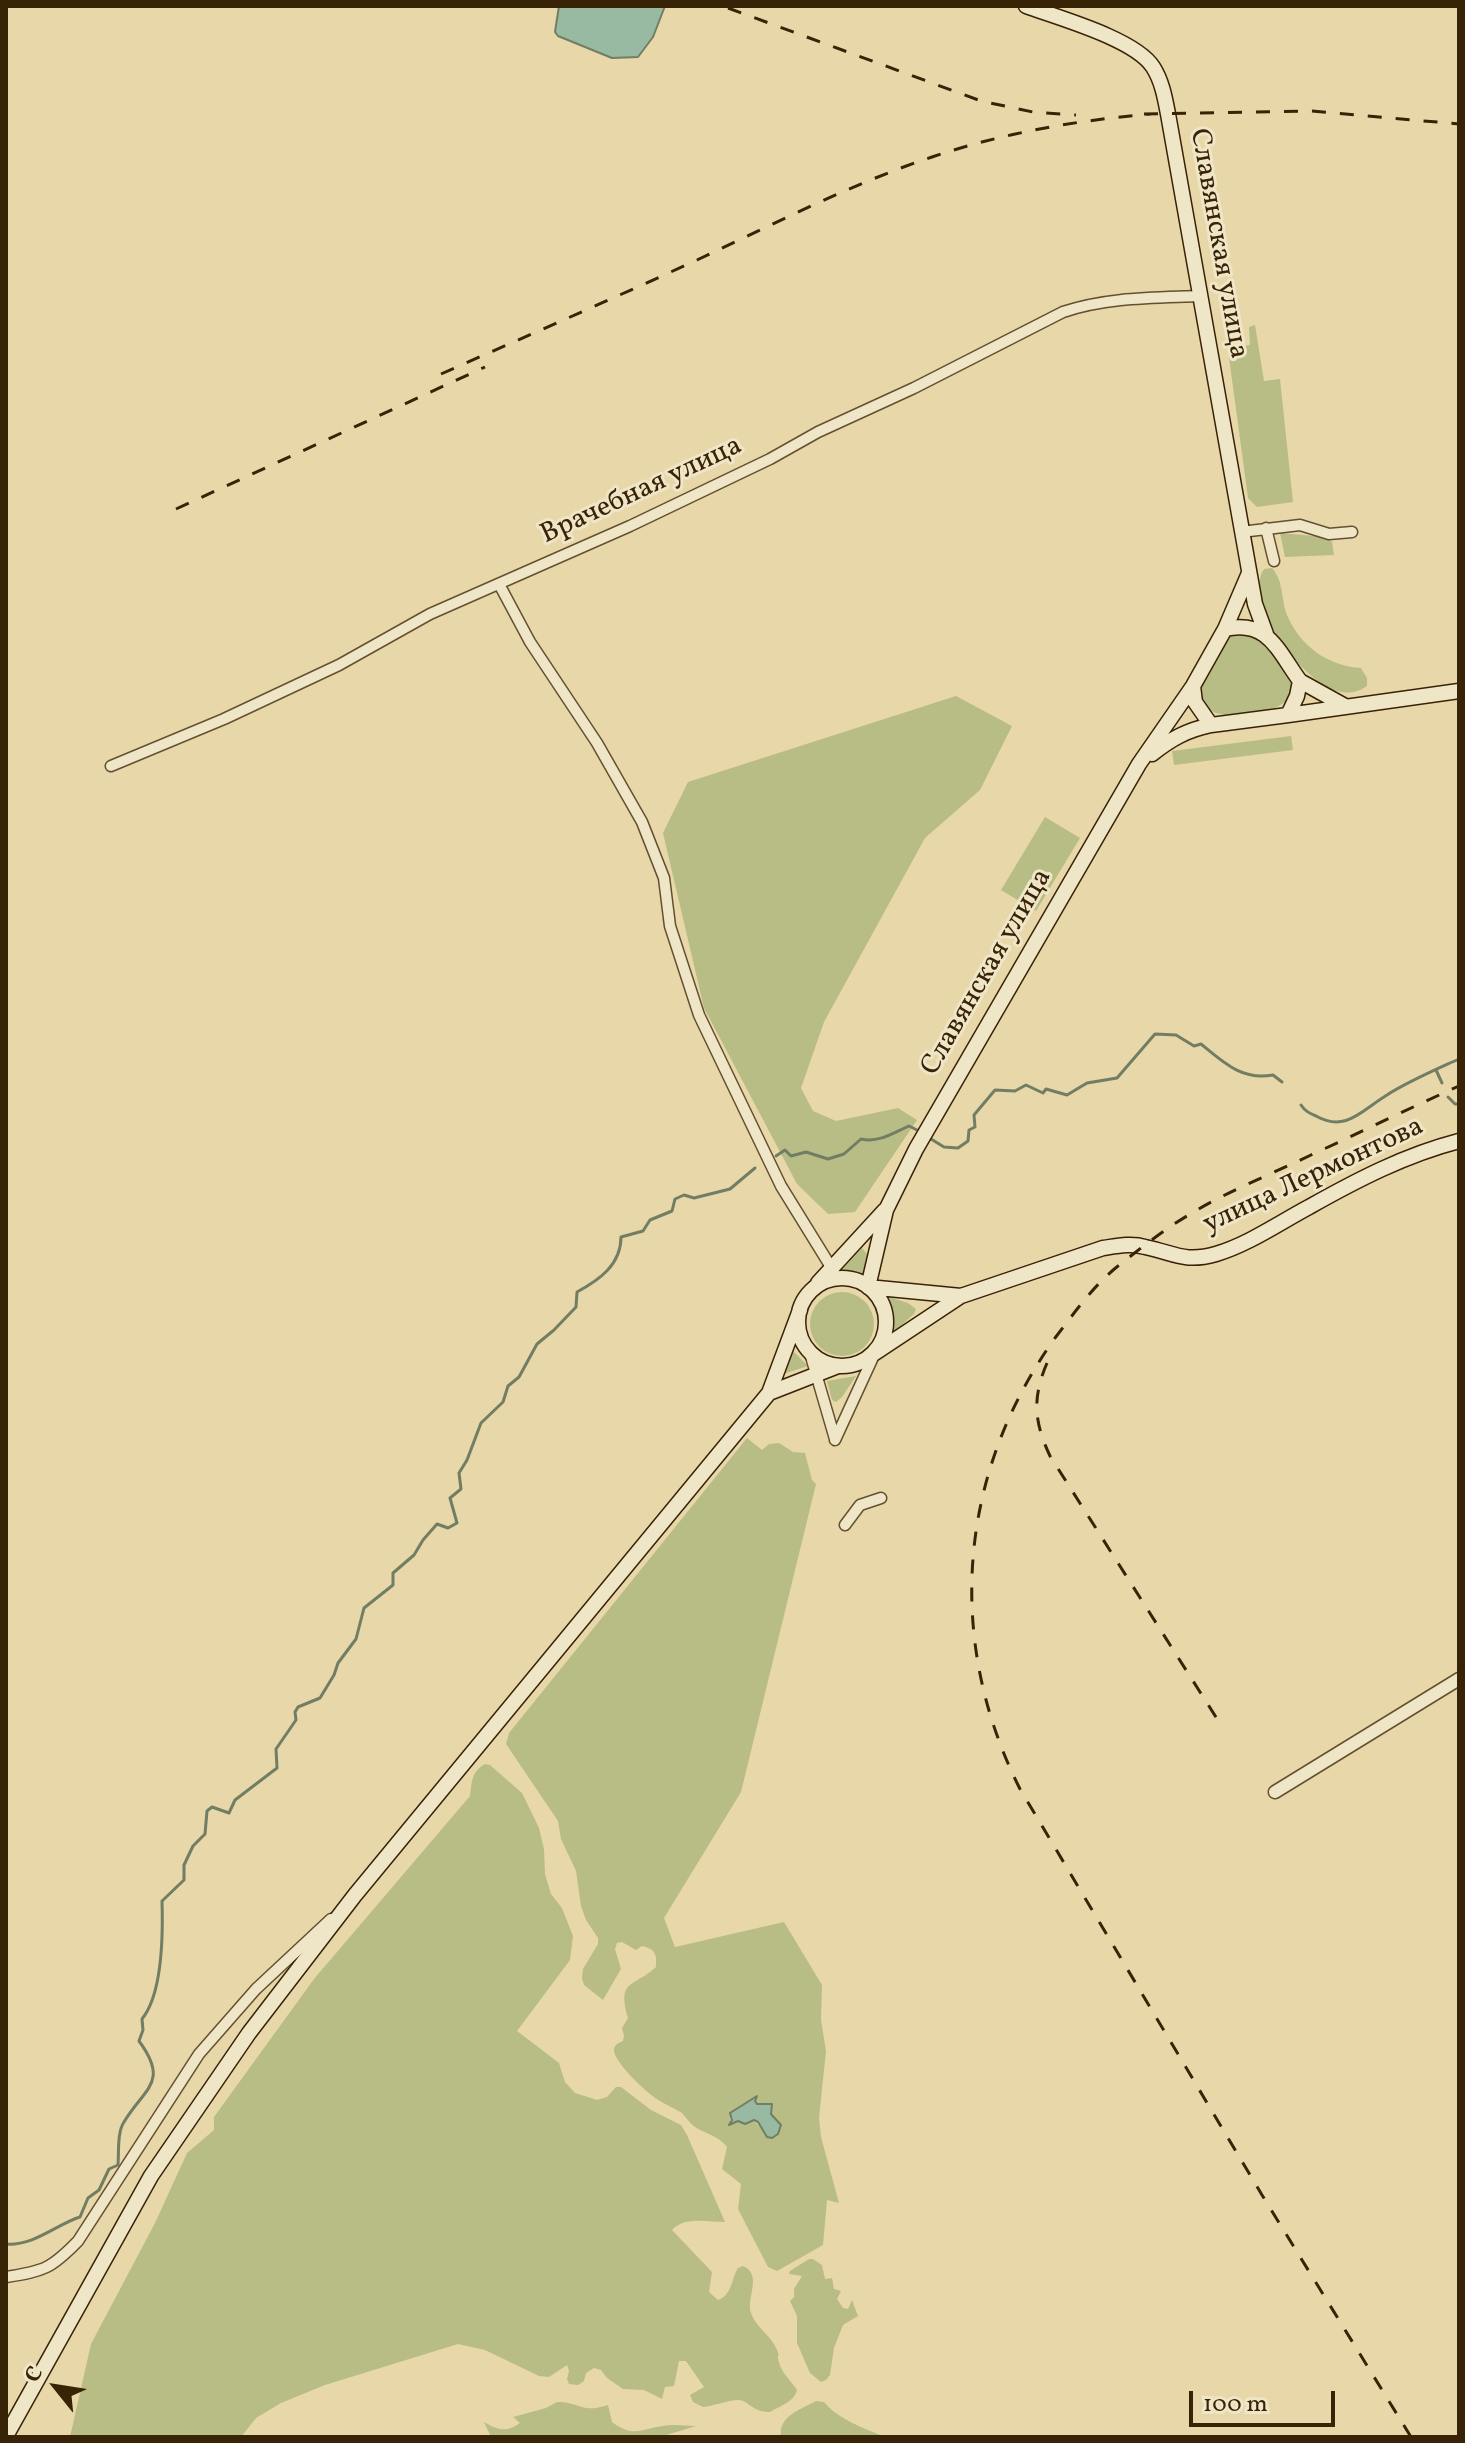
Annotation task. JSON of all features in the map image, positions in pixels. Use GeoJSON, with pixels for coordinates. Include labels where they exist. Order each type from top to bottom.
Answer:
{"type":"FeatureCollection","features":[{"type":"Feature","properties":{"kind":"main road","name":"Славянская улица"},"geometry":{"type":"LineString","coordinates":[[1026,6],[1121,42],[1153,65],[1162,86],[1241,532],[1255,604],[1266,634]]}},
{"type":"Feature","properties":{"kind":"main road"},"geometry":{"type":"LineString","coordinates":[[1211,725],[1195,702],[1193,686],[1225,629],[1249,572]]}},
{"type":"Feature","properties":{"kind":"main road"},"geometry":{"type":"LineString","coordinates":[[1225,629],[1249,626],[1266,634],[1300,681],[1345,706]]}},
{"type":"Feature","properties":{"kind":"main road"},"geometry":{"type":"LineString","coordinates":[[1288,715],[1300,689],[1300,681]]}},
{"type":"Feature","properties":{"kind":"main road","name":"Славянская улица"},"geometry":{"type":"LineString","coordinates":[[868,1287],[886,1210],[916,1149],[1139,764],[1193,686]]}},
{"type":"Feature","properties":{"kind":"main road"},"geometry":{"type":"LineString","coordinates":[[1139,764],[1174,737],[1191,729],[1459,691]]}},
{"type":"Feature","properties":{"kind":"main road","name":"улица Лермонтова"},"geometry":{"type":"LineString","coordinates":[[961,1296],[1103,1248],[1144,1246],[1181,1258],[1215,1254],[1262,1233],[1360,1177],[1431,1148],[1459,1141]]}},
{"type":"Feature","properties":{"kind":"main road","name":"Славянская улица"},"geometry":{"type":"LineString","coordinates":[[809,1293],[886,1210]]}},
{"type":"Feature","properties":{"kind":"main road"},"geometry":{"type":"LineString","coordinates":[[6,2436],[119,2231],[165,2155],[249,2033],[355,1895],[769,1393],[809,1293],[821,1284],[836,1279],[851,1279],[868,1287],[961,1296]]}},
{"type":"Feature","properties":{"kind":"main road"},"geometry":{"type":"LineString","coordinates":[[868,1287],[880,1300],[886,1320],[882,1340],[875,1353]]}},
{"type":"Feature","properties":{"kind":"main road"},"geometry":{"type":"LineString","coordinates":[[769,1393],[838,1366],[859,1363],[961,1296]]}},
{"type":"Feature","properties":{"kind":"main road"},"geometry":{"type":"LineString","coordinates":[[800,1310],[800,1337],[810,1353],[827,1364],[838,1366]]}},
{"type":"Feature","properties":{"kind":"street","name":"Врачебная улица"},"geometry":{"type":"LineString","coordinates":[[111,766],[224,719],[339,665],[430,614],[756,466],[818,432],[914,388],[1063,312],[1118,299],[1200,296]]}},
{"type":"Feature","properties":{"kind":"street"},"geometry":{"type":"LineString","coordinates":[[1241,532],[1300,525],[1329,534],[1352,532]]}},
{"type":"Feature","properties":{"kind":"street"},"geometry":{"type":"LineString","coordinates":[[1266,528],[1274,561]]}},
{"type":"Feature","properties":{"kind":"street"},"geometry":{"type":"LineString","coordinates":[[499,584],[530,642],[597,743],[642,822],[664,878],[670,926],[699,1015],[781,1186],[831,1267]]}},
{"type":"Feature","properties":{"kind":"street"},"geometry":{"type":"LineString","coordinates":[[810,1353],[835,1440],[875,1353]]}},
{"type":"Feature","properties":{"kind":"street"},"geometry":{"type":"LineString","coordinates":[[845,1525],[860,1505],[881,1498]]}},
{"type":"Feature","properties":{"kind":"street"},"geometry":{"type":"LineString","coordinates":[[1275,1792],[1459,1679]]}},
{"type":"Feature","properties":{"kind":"street"},"geometry":{"type":"LineString","coordinates":[[6,2277],[45,2269],[58,2262],[78,2241],[199,2054],[256,1989],[355,1895]]}},
{"type":"Feature","properties":{"kind":"shaded area"},"geometry":{"type":"Polygon","coordinates":[[[559,6],[665,6],[653,37],[638,57],[612,58],[558,36],[555,32],[559,6]]]}},
{"type":"Feature","properties":{"kind":"shaded area"},"geometry":{"type":"Polygon","coordinates":[[[1255,325],[1264,381],[1280,379],[1293,502],[1257,507],[1248,498],[1228,350],[1250,345],[1249,327],[1255,325]]]}},
{"type":"Feature","properties":{"kind":"shaded area"},"geometry":{"type":"Polygon","coordinates":[[[1280,533],[1326,537],[1332,542],[1334,555],[1285,557],[1280,533]]]}},
{"type":"Feature","properties":{"kind":"shaded area"},"geometry":{"type":"Polygon","coordinates":[[[1272,568],[1279,579],[1287,615],[1299,636],[1327,659],[1361,668],[1367,678],[1367,686],[1345,693],[1324,685],[1304,670],[1272,635],[1259,599],[1259,582],[1264,569],[1272,568]]]}},
{"type":"Feature","properties":{"kind":"shaded area"},"geometry":{"type":"Polygon","coordinates":[[[1239,633],[1259,640],[1291,678],[1292,693],[1273,709],[1243,715],[1216,713],[1207,708],[1198,695],[1197,686],[1227,638],[1239,633]]]}},
{"type":"Feature","properties":{"kind":"shaded area"},"geometry":{"type":"Polygon","coordinates":[[[956,696],[1012,726],[980,790],[925,838],[824,1022],[801,1088],[813,1111],[836,1121],[898,1108],[917,1120],[855,1212],[828,1214],[797,1184],[704,1008],[663,833],[688,782],[956,696]]]}},
{"type":"Feature","properties":{"kind":"shaded area"},"geometry":{"type":"Polygon","coordinates":[[[1291,736],[1293,750],[1174,765],[1172,751],[1291,736]]]}},
{"type":"Feature","properties":{"kind":"shaded area"},"geometry":{"type":"Polygon","coordinates":[[[1045,817],[1080,838],[1036,911],[1001,890],[1045,817]]]}},
{"type":"Feature","properties":{"kind":"shaded area"},"geometry":{"type":"Polygon","coordinates":[[[862,1248],[867,1254],[865,1275],[842,1270],[862,1248]]]}},
{"type":"Feature","properties":{"kind":"shaded area"},"geometry":{"type":"Polygon","coordinates":[[[836,1292],[848,1292],[865,1301],[872,1312],[872,1336],[865,1347],[848,1356],[836,1356],[824,1351],[815,1342],[810,1330],[810,1318],[815,1306],[824,1297],[836,1292]]]}},
{"type":"Feature","properties":{"kind":"shaded area"},"geometry":{"type":"Polygon","coordinates":[[[889,1297],[916,1309],[894,1332],[889,1297]]]}},
{"type":"Feature","properties":{"kind":"shaded area"},"geometry":{"type":"Polygon","coordinates":[[[792,1350],[808,1366],[783,1374],[792,1350]]]}},
{"type":"Feature","properties":{"kind":"shaded area"},"geometry":{"type":"Polygon","coordinates":[[[856,1376],[842,1397],[836,1402],[832,1400],[827,1381],[856,1376]]]}},
{"type":"Feature","properties":{"kind":"shaded area"},"geometry":{"type":"Polygon","coordinates":[[[747,1438],[762,1450],[769,1444],[779,1443],[793,1452],[805,1453],[812,1480],[816,1484],[741,1792],[664,1918],[675,1947],[784,1922],[822,1985],[821,2020],[826,2051],[819,2118],[821,2137],[839,2203],[827,2200],[823,2245],[777,2271],[768,2267],[738,2209],[741,2184],[722,2169],[727,2147],[693,2126],[682,2113],[650,2094],[630,2075],[615,2054],[615,2046],[623,2041],[622,2028],[628,2018],[624,1997],[626,1990],[656,1967],[655,1955],[646,1947],[636,1950],[622,1942],[617,1943],[615,1949],[621,1969],[603,2000],[584,1985],[583,1969],[598,1944],[598,1938],[581,1906],[576,1871],[561,1839],[558,1821],[506,1744],[509,1733],[747,1438]],[[756,2097],[731,2113],[730,2124],[753,2121],[768,2137],[773,2138],[776,2118],[771,2114],[768,2103],[757,2104],[754,2101],[756,2097]]]}},
{"type":"Feature","properties":{"kind":"shaded area"},"geometry":{"type":"Polygon","coordinates":[[[485,1764],[522,1793],[539,1828],[551,1894],[562,1908],[573,1936],[570,1960],[517,2031],[559,2063],[565,2082],[575,2093],[597,2100],[621,2087],[651,2110],[681,2125],[725,2222],[690,2221],[672,2230],[712,2272],[709,2292],[718,2300],[729,2291],[738,2268],[743,2266],[749,2270],[753,2281],[751,2313],[775,2345],[782,2369],[797,2390],[793,2398],[770,2412],[738,2400],[703,2407],[693,2402],[690,2395],[704,2387],[686,2361],[679,2361],[674,2386],[665,2387],[662,2399],[644,2390],[623,2389],[601,2370],[594,2368],[578,2385],[569,2384],[567,2365],[549,2377],[539,2376],[485,2350],[458,2344],[325,2385],[281,2403],[256,2418],[241,2437],[70,2437],[91,2344],[155,2223],[187,2153],[214,2130],[214,2117],[314,1979],[470,1796],[475,1774],[485,1764]]]}},
{"type":"Feature","properties":{"kind":"shaded area"},"geometry":{"type":"Polygon","coordinates":[[[757,2096],[757,2104],[772,2104],[771,2114],[781,2125],[778,2134],[772,2138],[767,2137],[754,2120],[729,2125],[732,2120],[730,2113],[757,2096]]]}},
{"type":"Feature","properties":{"kind":"shaded area"},"geometry":{"type":"Polygon","coordinates":[[[809,2259],[822,2265],[825,2279],[832,2278],[834,2289],[841,2291],[837,2299],[843,2308],[848,2309],[852,2300],[858,2316],[843,2325],[834,2348],[830,2375],[821,2382],[810,2373],[797,2343],[797,2316],[790,2301],[802,2276],[789,2274],[790,2271],[809,2259]]]}},
{"type":"Feature","properties":{"kind":"shaded area"},"geometry":{"type":"Polygon","coordinates":[[[816,2401],[824,2402],[844,2419],[885,2437],[781,2437],[787,2419],[816,2401]]]}},
{"type":"Feature","properties":{"kind":"shaded area"},"geometry":{"type":"Polygon","coordinates":[[[557,2402],[586,2408],[608,2405],[612,2422],[626,2430],[667,2425],[696,2426],[660,2437],[491,2437],[484,2422],[498,2428],[511,2428],[520,2423],[513,2417],[557,2402]]]}},
{"type":"Feature","properties":{"kind":"waterway"},"geometry":{"type":"LineString","coordinates":[[931,1139],[944,1147],[958,1148],[968,1141],[969,1130],[975,1127],[974,1115],[995,1090],[1015,1091],[1026,1085],[1043,1093],[1046,1089],[1067,1095],[1087,1083],[1117,1078],[1155,1034],[1176,1035],[1194,1046],[1201,1044],[1242,1073],[1273,1075],[1282,1082]]}},
{"type":"Feature","properties":{"kind":"waterway"},"geometry":{"type":"LineString","coordinates":[[1301,1105],[1309,1113],[1327,1121],[1345,1121],[1404,1085],[1459,1059]]}},
{"type":"Feature","properties":{"kind":"waterway"},"geometry":{"type":"LineString","coordinates":[[1436,1070],[1442,1083]]}},
{"type":"Feature","properties":{"kind":"waterway"},"geometry":{"type":"LineString","coordinates":[[1448,1097],[1459,1104]]}},
{"type":"Feature","properties":{"kind":"waterway"},"geometry":{"type":"LineString","coordinates":[[776,1156],[785,1150],[791,1156],[806,1152],[828,1159],[844,1154],[861,1139],[880,1138],[909,1126],[917,1130]]}},
{"type":"Feature","properties":{"kind":"waterway"},"geometry":{"type":"LineString","coordinates":[[6,2244],[26,2242],[80,2217],[88,2198],[99,2190],[109,2169],[118,2165],[122,2126],[146,2093],[153,2076],[153,2067],[139,2041],[143,2030],[142,2019],[149,2008],[158,1979],[162,1901],[184,1880],[184,1865],[193,1846],[205,1834],[207,1811],[212,1807],[229,1813],[235,1800],[277,1768],[276,1749],[296,1720],[295,1712],[298,1707],[320,1698],[338,1663],[356,1639],[364,1608],[393,1585],[393,1573],[414,1555],[437,1524],[448,1528],[457,1523],[450,1498],[461,1489],[459,1473],[481,1423],[503,1402],[508,1386],[519,1377],[537,1344],[576,1307],[577,1292],[601,1277],[613,1264],[621,1237],[643,1231],[650,1220],[672,1211],[675,1199],[684,1195],[694,1198],[730,1189],[755,1168]]}},
{"type":"Feature","properties":{"kind":"railway"},"geometry":{"type":"LineString","coordinates":[[728,8],[981,101],[1033,112],[1076,115]]}},
{"type":"Feature","properties":{"kind":"railway"},"geometry":{"type":"LineString","coordinates":[[1144,114],[1311,111],[1459,124]]}},
{"type":"Feature","properties":{"kind":"railway"},"geometry":{"type":"LineString","coordinates":[[441,374],[665,275],[842,192],[902,168],[1013,134],[1152,114]]}},
{"type":"Feature","properties":{"kind":"railway"},"geometry":{"type":"LineString","coordinates":[[176,509],[485,367]]}},
{"type":"Feature","properties":{"kind":"railway"},"geometry":{"type":"LineString","coordinates":[[1411,2437],[1262,2195],[1020,1789],[996,1732],[980,1675],[973,1617],[973,1559],[982,1501],[998,1445],[1023,1390],[1055,1338],[1100,1282],[1154,1238],[1206,1205],[1459,1086]]}},
{"type":"Feature","properties":{"kind":"railway"},"geometry":{"type":"LineString","coordinates":[[1047,1363],[1039,1388],[1037,1410],[1050,1456],[1221,1725]]}}]}
